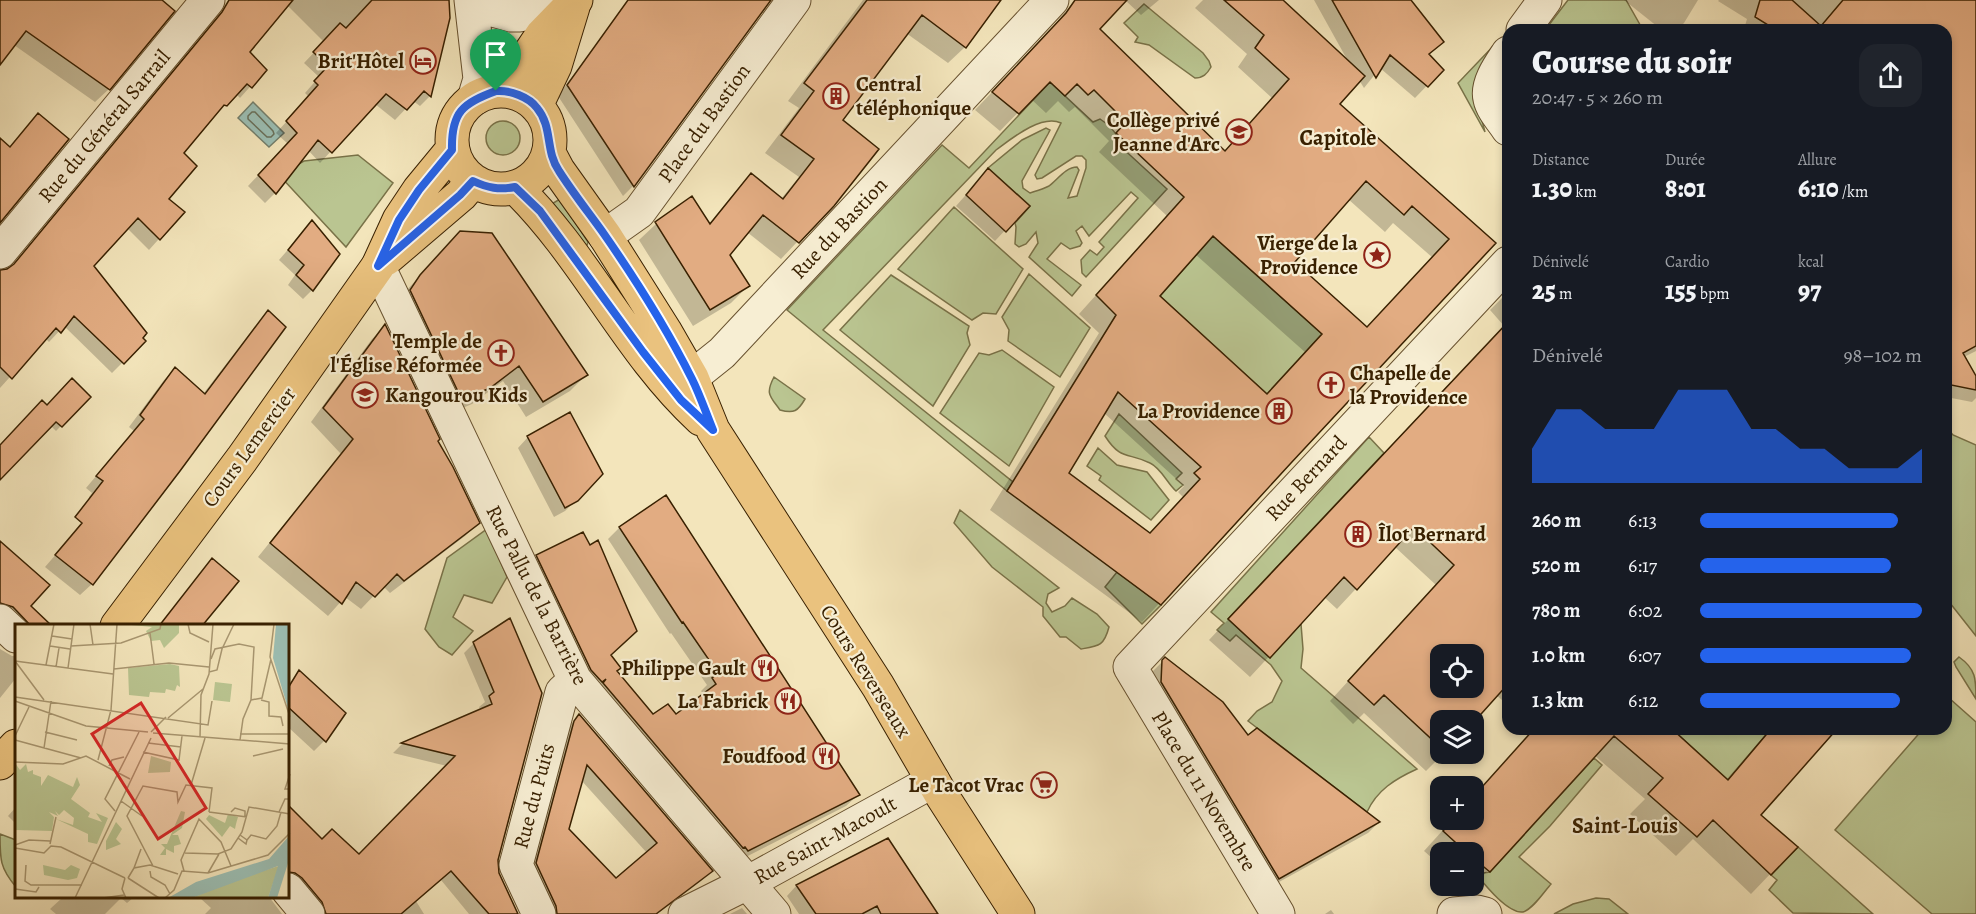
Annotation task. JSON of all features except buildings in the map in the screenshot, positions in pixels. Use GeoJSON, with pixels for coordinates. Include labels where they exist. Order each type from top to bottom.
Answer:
{"type":"FeatureCollection","features":[{"type":"Feature","properties":{"kind":"main road"},"geometry":{"type":"LineString","coordinates":[[487,95],[522,96],[536,106],[544,117],[549,131],[549,153],[538,171],[528,181],[515,187],[486,188],[473,181],[456,162],[452,150],[455,121],[463,108],[513,78],[542,34],[575,1]]}},
{"type":"Feature","properties":{"kind":"main road"},"geometry":{"type":"LineString","coordinates":[[536,106],[555,66],[575,1]]}},
{"type":"Feature","properties":{"kind":"main road","name":"Cours Lemercier"},"geometry":{"type":"LineString","coordinates":[[118,624],[242,459],[378,266],[399,220],[419,190],[452,150]]}},
{"type":"Feature","properties":{"kind":"main road","name":"Cours Reverseaux"},"geometry":{"type":"LineString","coordinates":[[549,153],[665,331],[692,378],[713,430],[878,686],[933,781],[1018,914]]}},
{"type":"Feature","properties":{"kind":"main road","name":"Cours Lemercier"},"geometry":{"type":"LineString","coordinates":[[378,266],[473,181]]}},
{"type":"Feature","properties":{"kind":"main road","name":"Cours Reverseaux"},"geometry":{"type":"LineString","coordinates":[[515,187],[540,211],[681,400],[713,430]]}},
{"type":"Feature","properties":{"kind":"main road"},"geometry":{"type":"LineString","coordinates":[[0,763],[15,747]]}},
{"type":"Feature","properties":{"kind":"street","name":"Rue du Général Sarrail"},"geometry":{"type":"LineString","coordinates":[[0,252],[208,0]]}},
{"type":"Feature","properties":{"kind":"street","name":"Place du Bastion"},"geometry":{"type":"LineString","coordinates":[[605,236],[639,212],[794,0]]}},
{"type":"Feature","properties":{"kind":"street","name":"Rue du Bastion"},"geometry":{"type":"LineString","coordinates":[[692,378],[722,353],[1052,0]]}},
{"type":"Feature","properties":{"kind":"street"},"geometry":{"type":"LineString","coordinates":[[487,95],[480,79],[472,2],[511,15],[520,15],[575,1]]}},
{"type":"Feature","properties":{"kind":"street"},"geometry":{"type":"LineString","coordinates":[[1502,61],[1491,85],[1490,99],[1502,119]]}},
{"type":"Feature","properties":{"kind":"street","name":"Rue Pallu de la Barrière"},"geometry":{"type":"LineString","coordinates":[[378,266],[575,680],[774,914]]}},
{"type":"Feature","properties":{"kind":"street","name":"Rue Bernard"},"geometry":{"type":"LineString","coordinates":[[1130,667],[1502,268]]}},
{"type":"Feature","properties":{"kind":"street"},"geometry":{"type":"LineString","coordinates":[[620,321],[638,325],[646,330],[680,380],[683,382],[692,378]]}},
{"type":"Feature","properties":{"kind":"street"},"geometry":{"type":"LineString","coordinates":[[0,621],[15,635]]}},
{"type":"Feature","properties":{"kind":"street","name":"Place du 11 Novembre"},"geometry":{"type":"LineString","coordinates":[[1130,667],[1278,914]]}},
{"type":"Feature","properties":{"kind":"street","name":"Rue du Puits"},"geometry":{"type":"LineString","coordinates":[[539,914],[516,865],[562,692],[575,680]]}},
{"type":"Feature","properties":{"kind":"street","name":"Rue Saint-Macoult"},"geometry":{"type":"LineString","coordinates":[[685,914],[749,882],[933,781]]}},
{"type":"Feature","properties":{"kind":"street"},"geometry":{"type":"LineString","coordinates":[[290,892],[308,914]]}},
{"type":"Feature","properties":{"kind":"street"},"geometry":{"type":"LineString","coordinates":[[1454,914],[1477,912],[1485,914]]}},
{"type":"Feature","properties":{"kind":"green space"},"geometry":{"type":"Polygon","coordinates":[[[1568,0],[1626,0],[1640,24],[1550,24],[1568,0]]]}},
{"type":"Feature","properties":{"kind":"green space"},"geometry":{"type":"Polygon","coordinates":[[[1144,4],[1203,53],[1211,67],[1205,75],[1195,78],[1149,45],[1135,42],[1138,37],[1124,23],[1144,4]]]}},
{"type":"Feature","properties":{"kind":"green space"},"geometry":{"type":"Polygon","coordinates":[[[1500,39],[1480,77],[1480,113],[1485,132],[1458,83],[1500,39]]]}},
{"type":"Feature","properties":{"kind":"green space"},"geometry":{"type":"Polygon","coordinates":[[[1050,82],[1093,122],[1100,119],[1110,127],[1119,145],[1167,189],[1086,277],[1082,273],[1081,260],[1090,250],[1097,255],[1104,247],[1099,242],[1138,198],[1131,192],[1089,236],[1082,226],[1076,231],[1082,243],[1080,246],[1070,249],[1061,243],[1047,259],[1081,285],[1072,296],[1029,257],[1038,243],[1036,232],[1026,244],[1019,247],[1015,244],[1015,223],[1030,206],[988,168],[1022,140],[1046,128],[1050,130],[1022,181],[1023,188],[1030,193],[1044,188],[1066,171],[1077,167],[1079,170],[1068,198],[1077,196],[1086,168],[1086,160],[1082,156],[1076,156],[1042,178],[1037,179],[1035,175],[1061,123],[1045,122],[1027,129],[996,150],[823,330],[1013,482],[1007,491],[787,310],[942,145],[969,168],[1050,82]]]}},
{"type":"Feature","properties":{"kind":"green space"},"geometry":{"type":"Polygon","coordinates":[[[503,121],[515,126],[520,138],[515,150],[503,155],[491,150],[486,138],[491,126],[503,121]]]}},
{"type":"Feature","properties":{"kind":"green space"},"geometry":{"type":"Polygon","coordinates":[[[358,155],[393,183],[346,247],[279,175],[304,161],[358,155]]]}},
{"type":"Feature","properties":{"kind":"green space"},"geometry":{"type":"Polygon","coordinates":[[[560,199],[588,242],[586,248],[550,205],[560,199]]]}},
{"type":"Feature","properties":{"kind":"green space"},"geometry":{"type":"Polygon","coordinates":[[[954,207],[1023,269],[996,314],[983,313],[972,320],[898,269],[954,207]]]}},
{"type":"Feature","properties":{"kind":"green space"},"geometry":{"type":"Polygon","coordinates":[[[1213,236],[1322,334],[1267,394],[1160,296],[1213,236]]]}},
{"type":"Feature","properties":{"kind":"green space"},"geometry":{"type":"Polygon","coordinates":[[[1029,274],[1090,328],[1060,377],[1008,341],[1009,330],[1002,317],[1029,274]]]}},
{"type":"Feature","properties":{"kind":"green space"},"geometry":{"type":"Polygon","coordinates":[[[891,275],[969,326],[967,333],[970,345],[933,406],[840,330],[891,275]]]}},
{"type":"Feature","properties":{"kind":"green space"},"geometry":{"type":"Polygon","coordinates":[[[1002,350],[1054,387],[1009,466],[940,413],[979,353],[989,355],[1002,350]]]}},
{"type":"Feature","properties":{"kind":"green space"},"geometry":{"type":"Polygon","coordinates":[[[774,377],[805,399],[798,409],[789,412],[780,410],[769,391],[774,377]]]}},
{"type":"Feature","properties":{"kind":"green space"},"geometry":{"type":"Polygon","coordinates":[[[1119,414],[1182,473],[1176,479],[1183,485],[1176,491],[1154,465],[1120,453],[1105,436],[1119,414]]]}},
{"type":"Feature","properties":{"kind":"green space"},"geometry":{"type":"Polygon","coordinates":[[[1952,434],[1976,445],[1976,636],[1952,606],[1952,434]]]}},
{"type":"Feature","properties":{"kind":"green space"},"geometry":{"type":"Polygon","coordinates":[[[1369,437],[1384,453],[1228,619],[1270,658],[1301,624],[1303,649],[1301,668],[1417,769],[1381,791],[1367,812],[1248,721],[1257,711],[1272,702],[1282,681],[1271,665],[1236,635],[1230,641],[1217,630],[1224,623],[1211,612],[1369,437]]]}},
{"type":"Feature","properties":{"kind":"green space"},"geometry":{"type":"Polygon","coordinates":[[[1098,448],[1117,465],[1147,472],[1169,500],[1151,520],[1099,480],[1101,476],[1087,466],[1098,448]]]}},
{"type":"Feature","properties":{"kind":"green space"},"geometry":{"type":"Polygon","coordinates":[[[960,510],[1059,588],[1048,594],[1046,603],[1052,612],[1065,606],[1072,598],[1097,614],[1109,627],[1103,642],[1081,649],[1066,637],[1060,637],[1043,616],[1043,607],[992,567],[954,523],[960,510]]]}},
{"type":"Feature","properties":{"kind":"green space"},"geometry":{"type":"Polygon","coordinates":[[[487,529],[507,577],[492,603],[464,595],[453,617],[473,631],[452,655],[439,647],[425,629],[447,558],[487,529]]]}},
{"type":"Feature","properties":{"kind":"green space"},"geometry":{"type":"Polygon","coordinates":[[[1117,572],[1161,605],[1142,624],[1105,587],[1117,572]]]}},
{"type":"Feature","properties":{"kind":"green space"},"geometry":{"type":"Polygon","coordinates":[[[1959,657],[1972,670],[1976,699],[1956,667],[1954,662],[1959,657]]]}},
{"type":"Feature","properties":{"kind":"green space"},"geometry":{"type":"Polygon","coordinates":[[[1952,701],[1976,722],[1976,914],[1932,914],[1835,830],[1918,735],[1952,735],[1952,701]]]}},
{"type":"Feature","properties":{"kind":"green space"},"geometry":{"type":"Polygon","coordinates":[[[1679,735],[1766,735],[1728,780],[1679,735]]]}},
{"type":"Feature","properties":{"kind":"green space"},"geometry":{"type":"Polygon","coordinates":[[[1594,758],[1602,765],[1550,826],[1519,857],[1551,884],[1534,904],[1523,912],[1504,904],[1484,884],[1484,873],[1490,872],[1594,758]]]}},
{"type":"Feature","properties":{"kind":"green space"},"geometry":{"type":"Polygon","coordinates":[[[0,834],[15,840],[15,886],[2,863],[0,834]]]}},
{"type":"Feature","properties":{"kind":"green space"},"geometry":{"type":"Polygon","coordinates":[[[1798,847],[1873,914],[1793,913],[1769,890],[1777,880],[1771,875],[1798,847]]]}},
{"type":"Feature","properties":{"kind":"green space"},"geometry":{"type":"Polygon","coordinates":[[[1596,898],[1609,899],[1628,914],[1554,914],[1573,904],[1596,898]]]}},
{"type":"Feature","properties":{"kind":"water"},"geometry":{"type":"Polygon","coordinates":[[[253,102],[284,133],[269,147],[238,118],[253,102]]]}},
{"type":"Feature","properties":{"kind":"place","name":"Brit'Hôtel"},"geometry":{"type":"Point","coordinates":[423,61]}},
{"type":"Feature","properties":{"kind":"place","name":"Central téléphonique"},"geometry":{"type":"Point","coordinates":[836,96]}},
{"type":"Feature","properties":{"kind":"place","name":"Collège privé Jeanne d'Arc"},"geometry":{"type":"Point","coordinates":[1239,132]}},
{"type":"Feature","properties":{"kind":"place","name":"Vierge de la Providence"},"geometry":{"type":"Point","coordinates":[1377,255]}},
{"type":"Feature","properties":{"kind":"place","name":"Temple de l'Église Réformée"},"geometry":{"type":"Point","coordinates":[501,353]}},
{"type":"Feature","properties":{"kind":"place","name":"Chapelle de la Providence"},"geometry":{"type":"Point","coordinates":[1331,385]}},
{"type":"Feature","properties":{"kind":"place","name":"Kangourou Kids"},"geometry":{"type":"Point","coordinates":[365,395]}},
{"type":"Feature","properties":{"kind":"place","name":"La Providence"},"geometry":{"type":"Point","coordinates":[1279,411]}},
{"type":"Feature","properties":{"kind":"place","name":"Îlot Bernard"},"geometry":{"type":"Point","coordinates":[1358,534]}},
{"type":"Feature","properties":{"kind":"place","name":"Philippe Gault"},"geometry":{"type":"Point","coordinates":[765,668]}},
{"type":"Feature","properties":{"kind":"place","name":"La Fabrick"},"geometry":{"type":"Point","coordinates":[788,701]}},
{"type":"Feature","properties":{"kind":"place","name":"Foudfood"},"geometry":{"type":"Point","coordinates":[826,756]}},
{"type":"Feature","properties":{"kind":"place","name":"Le Tacot Vrac"},"geometry":{"type":"Point","coordinates":[1044,785]}},
{"type":"Feature","properties":{"kind":"district","name":"Capitole"},"geometry":{"type":"Point","coordinates":[1338,137]}},
{"type":"Feature","properties":{"kind":"district","name":"Saint-Louis"},"geometry":{"type":"Point","coordinates":[1625,825]}},
{"type":"Feature","properties":{"kind":"route"},"geometry":{"type":"LineString","coordinates":[[496,91],[522,96],[536,106],[544,117],[549,131],[549,153],[558,170],[605,236],[665,331],[692,378],[713,430],[681,400],[540,211],[515,187],[486,188],[473,181],[378,266],[399,220],[419,190],[452,150],[455,121],[463,108],[474,99],[496,91]]}}]}
